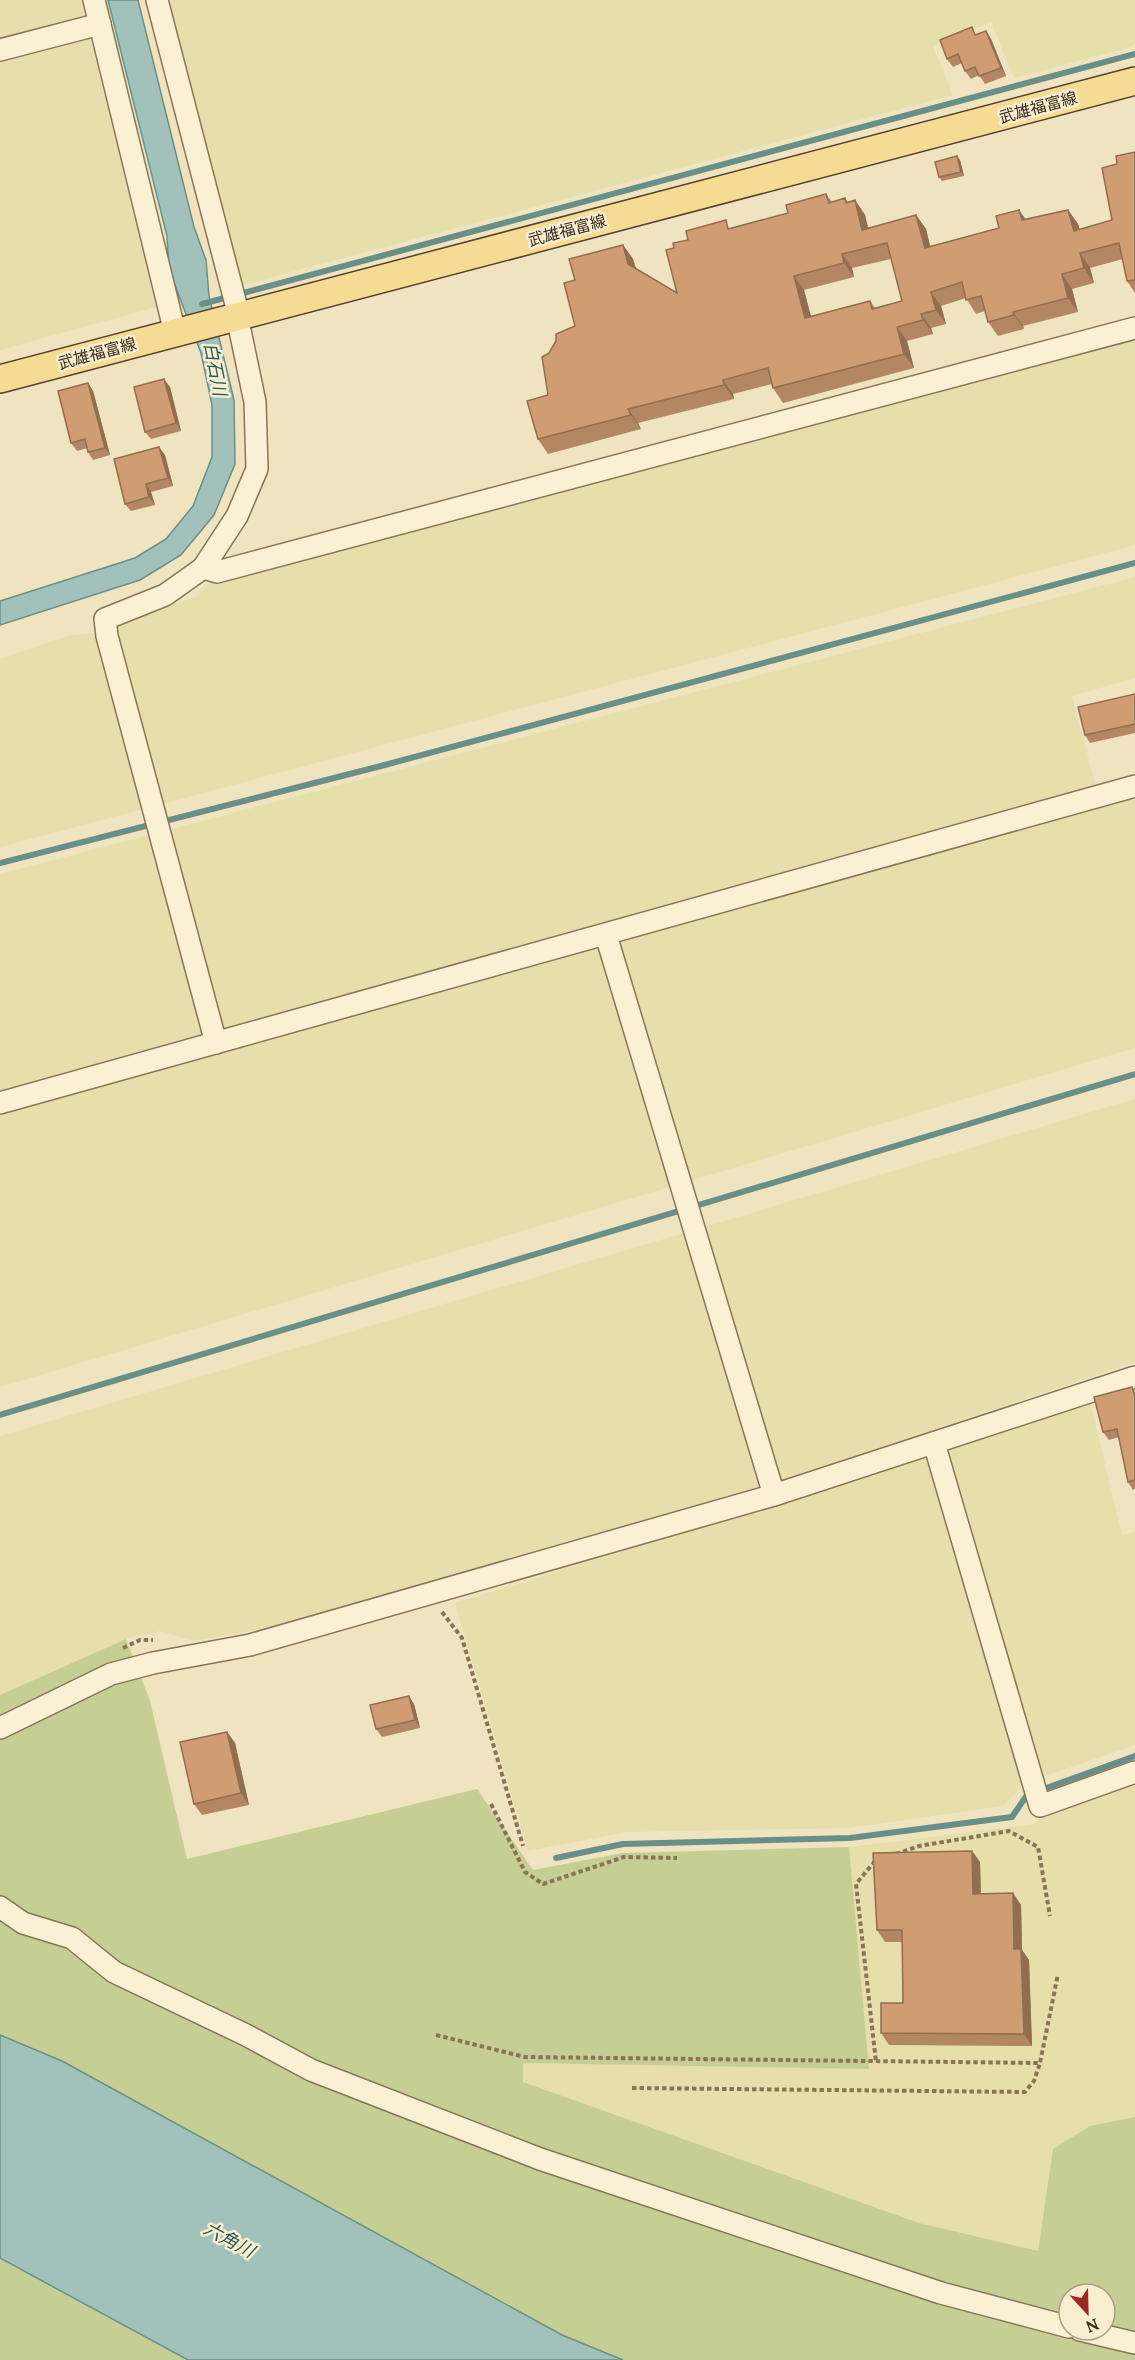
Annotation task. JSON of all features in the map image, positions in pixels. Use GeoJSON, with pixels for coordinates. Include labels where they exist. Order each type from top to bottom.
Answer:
{"type":"FeatureCollection","features":[{"type":"Feature","properties":{"kind":"main road","name":"武雄福富線"},"geometry":{"type":"LineString","coordinates":[[0,379],[176,333],[236,306],[1135,81]]}},
{"type":"Feature","properties":{"kind":"street"},"geometry":{"type":"LineString","coordinates":[[94,0],[176,333]]}},
{"type":"Feature","properties":{"kind":"street"},"geometry":{"type":"LineString","coordinates":[[158,0],[236,306],[255,402],[257,469],[237,516],[203,568],[165,596],[105,619],[107,636],[216,1043]]}},
{"type":"Feature","properties":{"kind":"street"},"geometry":{"type":"LineString","coordinates":[[0,50],[100,24]]}},
{"type":"Feature","properties":{"kind":"street"},"geometry":{"type":"LineString","coordinates":[[203,568],[218,572],[1135,328]]}},
{"type":"Feature","properties":{"kind":"street"},"geometry":{"type":"LineString","coordinates":[[0,1103],[1135,786]]}},
{"type":"Feature","properties":{"kind":"street"},"geometry":{"type":"LineString","coordinates":[[606,934],[774,1495]]}},
{"type":"Feature","properties":{"kind":"street"},"geometry":{"type":"LineString","coordinates":[[0,1728],[111,1674],[153,1663],[250,1645],[774,1495],[1135,1377]]}},
{"type":"Feature","properties":{"kind":"street"},"geometry":{"type":"LineString","coordinates":[[934,1443],[1040,1806],[1135,1773]]}},
{"type":"Feature","properties":{"kind":"street"},"geometry":{"type":"LineString","coordinates":[[0,1907],[23,1923],[72,1938],[114,1972],[246,2035],[311,2070],[540,2159],[941,2293],[1057,2324]]}},
{"type":"Feature","properties":{"kind":"street"},"geometry":{"type":"LineString","coordinates":[[1117,2339],[1135,2343]]}},
{"type":"Feature","properties":{"kind":"path"},"geometry":{"type":"LineString","coordinates":[[442,1612],[462,1638],[523,1846]]}},
{"type":"Feature","properties":{"kind":"path"},"geometry":{"type":"LineString","coordinates":[[491,1804],[525,1872],[543,1884],[624,1857],[677,1858]]}},
{"type":"Feature","properties":{"kind":"path"},"geometry":{"type":"LineString","coordinates":[[887,1857],[919,1846],[1009,1831],[1038,1847],[1050,1916]]}},
{"type":"Feature","properties":{"kind":"path"},"geometry":{"type":"LineString","coordinates":[[876,1861],[856,1884],[876,2062]]}},
{"type":"Feature","properties":{"kind":"path"},"geometry":{"type":"LineString","coordinates":[[632,2088],[1025,2092],[1034,2081],[1040,2063],[1058,1974]]}},
{"type":"Feature","properties":{"kind":"path"},"geometry":{"type":"LineString","coordinates":[[436,2035],[525,2057],[1040,2063]]}},
{"type":"Feature","properties":{"kind":"shaded area"},"geometry":{"type":"Polygon","coordinates":[[[0,0],[81,0],[156,307],[0,350],[0,0]]]}},
{"type":"Feature","properties":{"kind":"shaded area"},"geometry":{"type":"Polygon","coordinates":[[[166,0],[1135,0],[1135,43],[1130,47],[1014,78],[991,22],[933,46],[953,95],[239,286],[166,0]]]}},
{"type":"Feature","properties":{"kind":"shaded area"},"geometry":{"type":"Polygon","coordinates":[[[1135,322],[1135,545],[0,847],[0,659],[71,635],[95,633],[198,596],[232,558],[1135,322]]]}},
{"type":"Feature","properties":{"kind":"shaded area"},"geometry":{"type":"Polygon","coordinates":[[[1135,577],[1135,678],[1072,696],[1101,805],[1135,796],[1135,1048],[0,1387],[0,874],[1135,577]]]}},
{"type":"Feature","properties":{"kind":"shaded area"},"geometry":{"type":"Polygon","coordinates":[[[1135,1099],[1135,1362],[779,1481],[260,1629],[194,1641],[160,1631],[126,1639],[0,1695],[0,1436],[1135,1099]]]}},
{"type":"Feature","properties":{"kind":"shaded area"},"geometry":{"type":"Polygon","coordinates":[[[1090,1401],[1122,1535],[1135,1532],[1135,1745],[1025,1783],[1003,1806],[848,1828],[627,1832],[528,1851],[455,1603],[764,1508],[1090,1401]]]}},
{"type":"Feature","properties":{"kind":"shaded area"},"geometry":{"type":"Polygon","coordinates":[[[1135,1779],[1135,2117],[1090,2126],[1053,2149],[1038,2251],[919,2223],[523,2082],[523,2063],[869,2069],[849,1847],[1034,1824],[1049,1809],[1135,1779]]]}},
{"type":"Feature","properties":{"kind":"green space"},"geometry":{"type":"Polygon","coordinates":[[[126,1639],[150,1701],[187,1859],[477,1789],[533,1870],[623,1853],[849,1847],[869,2069],[523,2063],[523,2082],[919,2223],[1038,2251],[1053,2149],[1090,2126],[1135,2117],[1135,2360],[623,2360],[562,2335],[62,2061],[0,2035],[0,1695],[126,1639]]]}},
{"type":"Feature","properties":{"kind":"green space"},"geometry":{"type":"Polygon","coordinates":[[[0,2258],[187,2360],[0,2360],[0,2258]]]}},
{"type":"Feature","properties":{"kind":"water","name":"白石川"},"geometry":{"type":"Polygon","coordinates":[[[108,0],[138,0],[194,227],[206,260],[209,296],[234,400],[235,464],[214,515],[181,555],[140,580],[0,625],[0,601],[135,558],[166,539],[193,506],[212,457],[212,405],[201,353],[169,270],[167,236],[108,0]]]}},
{"type":"Feature","properties":{"kind":"water","name":"六角川"},"geometry":{"type":"Polygon","coordinates":[[[0,2035],[62,2061],[562,2335],[623,2360],[188,2360],[0,2258],[0,2035]]]}},
{"type":"Feature","properties":{"kind":"building"},"geometry":{"type":"Polygon","coordinates":[[[972,27],[975,35],[986,31],[1001,68],[979,76],[975,67],[965,71],[958,54],[947,59],[940,40],[972,27]]]}},
{"type":"Feature","properties":{"kind":"building"},"geometry":{"type":"Polygon","coordinates":[[[1135,152],[1135,280],[1127,281],[1119,243],[1080,253],[1084,268],[1062,274],[1068,298],[1013,312],[1014,315],[988,322],[981,296],[966,300],[962,282],[931,292],[936,310],[921,314],[923,320],[897,327],[904,354],[773,388],[768,368],[723,380],[724,385],[628,409],[631,415],[538,439],[527,401],[548,395],[542,357],[549,353],[556,341],[556,334],[575,326],[564,283],[575,280],[569,259],[623,245],[628,264],[677,293],[666,250],[674,248],[673,243],[688,240],[686,231],[726,220],[728,229],[788,213],[786,205],[826,194],[829,203],[845,198],[846,203],[855,200],[862,230],[916,215],[925,248],[999,228],[996,216],[1019,210],[1022,220],[1068,210],[1074,231],[1112,220],[1102,168],[1117,164],[1116,156],[1135,152]],[[887,243],[842,254],[844,263],[794,276],[805,318],[870,301],[872,309],[902,301],[887,243]]]}},
{"type":"Feature","properties":{"kind":"building"},"geometry":{"type":"Polygon","coordinates":[[[957,156],[961,172],[939,177],[935,162],[957,156]]]}},
{"type":"Feature","properties":{"kind":"building"},"geometry":{"type":"Polygon","coordinates":[[[164,379],[176,423],[145,432],[134,387],[164,379]]]}},
{"type":"Feature","properties":{"kind":"building"},"geometry":{"type":"Polygon","coordinates":[[[88,383],[105,448],[88,452],[85,439],[71,443],[58,391],[88,383]]]}},
{"type":"Feature","properties":{"kind":"building"},"geometry":{"type":"Polygon","coordinates":[[[159,447],[168,478],[146,484],[149,497],[125,504],[114,459],[159,447]]]}},
{"type":"Feature","properties":{"kind":"building"},"geometry":{"type":"Polygon","coordinates":[[[1135,694],[1135,724],[1085,735],[1078,707],[1135,694]]]}},
{"type":"Feature","properties":{"kind":"building"},"geometry":{"type":"Polygon","coordinates":[[[1132,1387],[1135,1396],[1135,1480],[1128,1482],[1117,1429],[1103,1432],[1094,1397],[1132,1387]]]}},
{"type":"Feature","properties":{"kind":"building"},"geometry":{"type":"Polygon","coordinates":[[[409,1696],[415,1720],[376,1729],[370,1705],[409,1696]]]}},
{"type":"Feature","properties":{"kind":"building"},"geometry":{"type":"Polygon","coordinates":[[[227,1732],[241,1793],[194,1804],[180,1742],[227,1732]]]}},
{"type":"Feature","properties":{"kind":"building"},"geometry":{"type":"Polygon","coordinates":[[[972,1851],[973,1894],[1013,1893],[1014,1949],[1021,1949],[1024,2034],[881,2033],[881,2003],[903,2003],[902,1930],[877,1930],[873,1853],[972,1851]]]}},
{"type":"Feature","properties":{"kind":"waterway"},"geometry":{"type":"LineString","coordinates":[[202,304],[1135,54]]}},
{"type":"Feature","properties":{"kind":"waterway"},"geometry":{"type":"LineString","coordinates":[[0,863],[381,766],[1135,563]]}},
{"type":"Feature","properties":{"kind":"waterway"},"geometry":{"type":"LineString","coordinates":[[0,1415],[1135,1074]]}},
{"type":"Feature","properties":{"kind":"waterway"},"geometry":{"type":"LineString","coordinates":[[556,1858],[623,1844],[850,1838],[1012,1817],[1027,1795],[1135,1756]]}}]}
